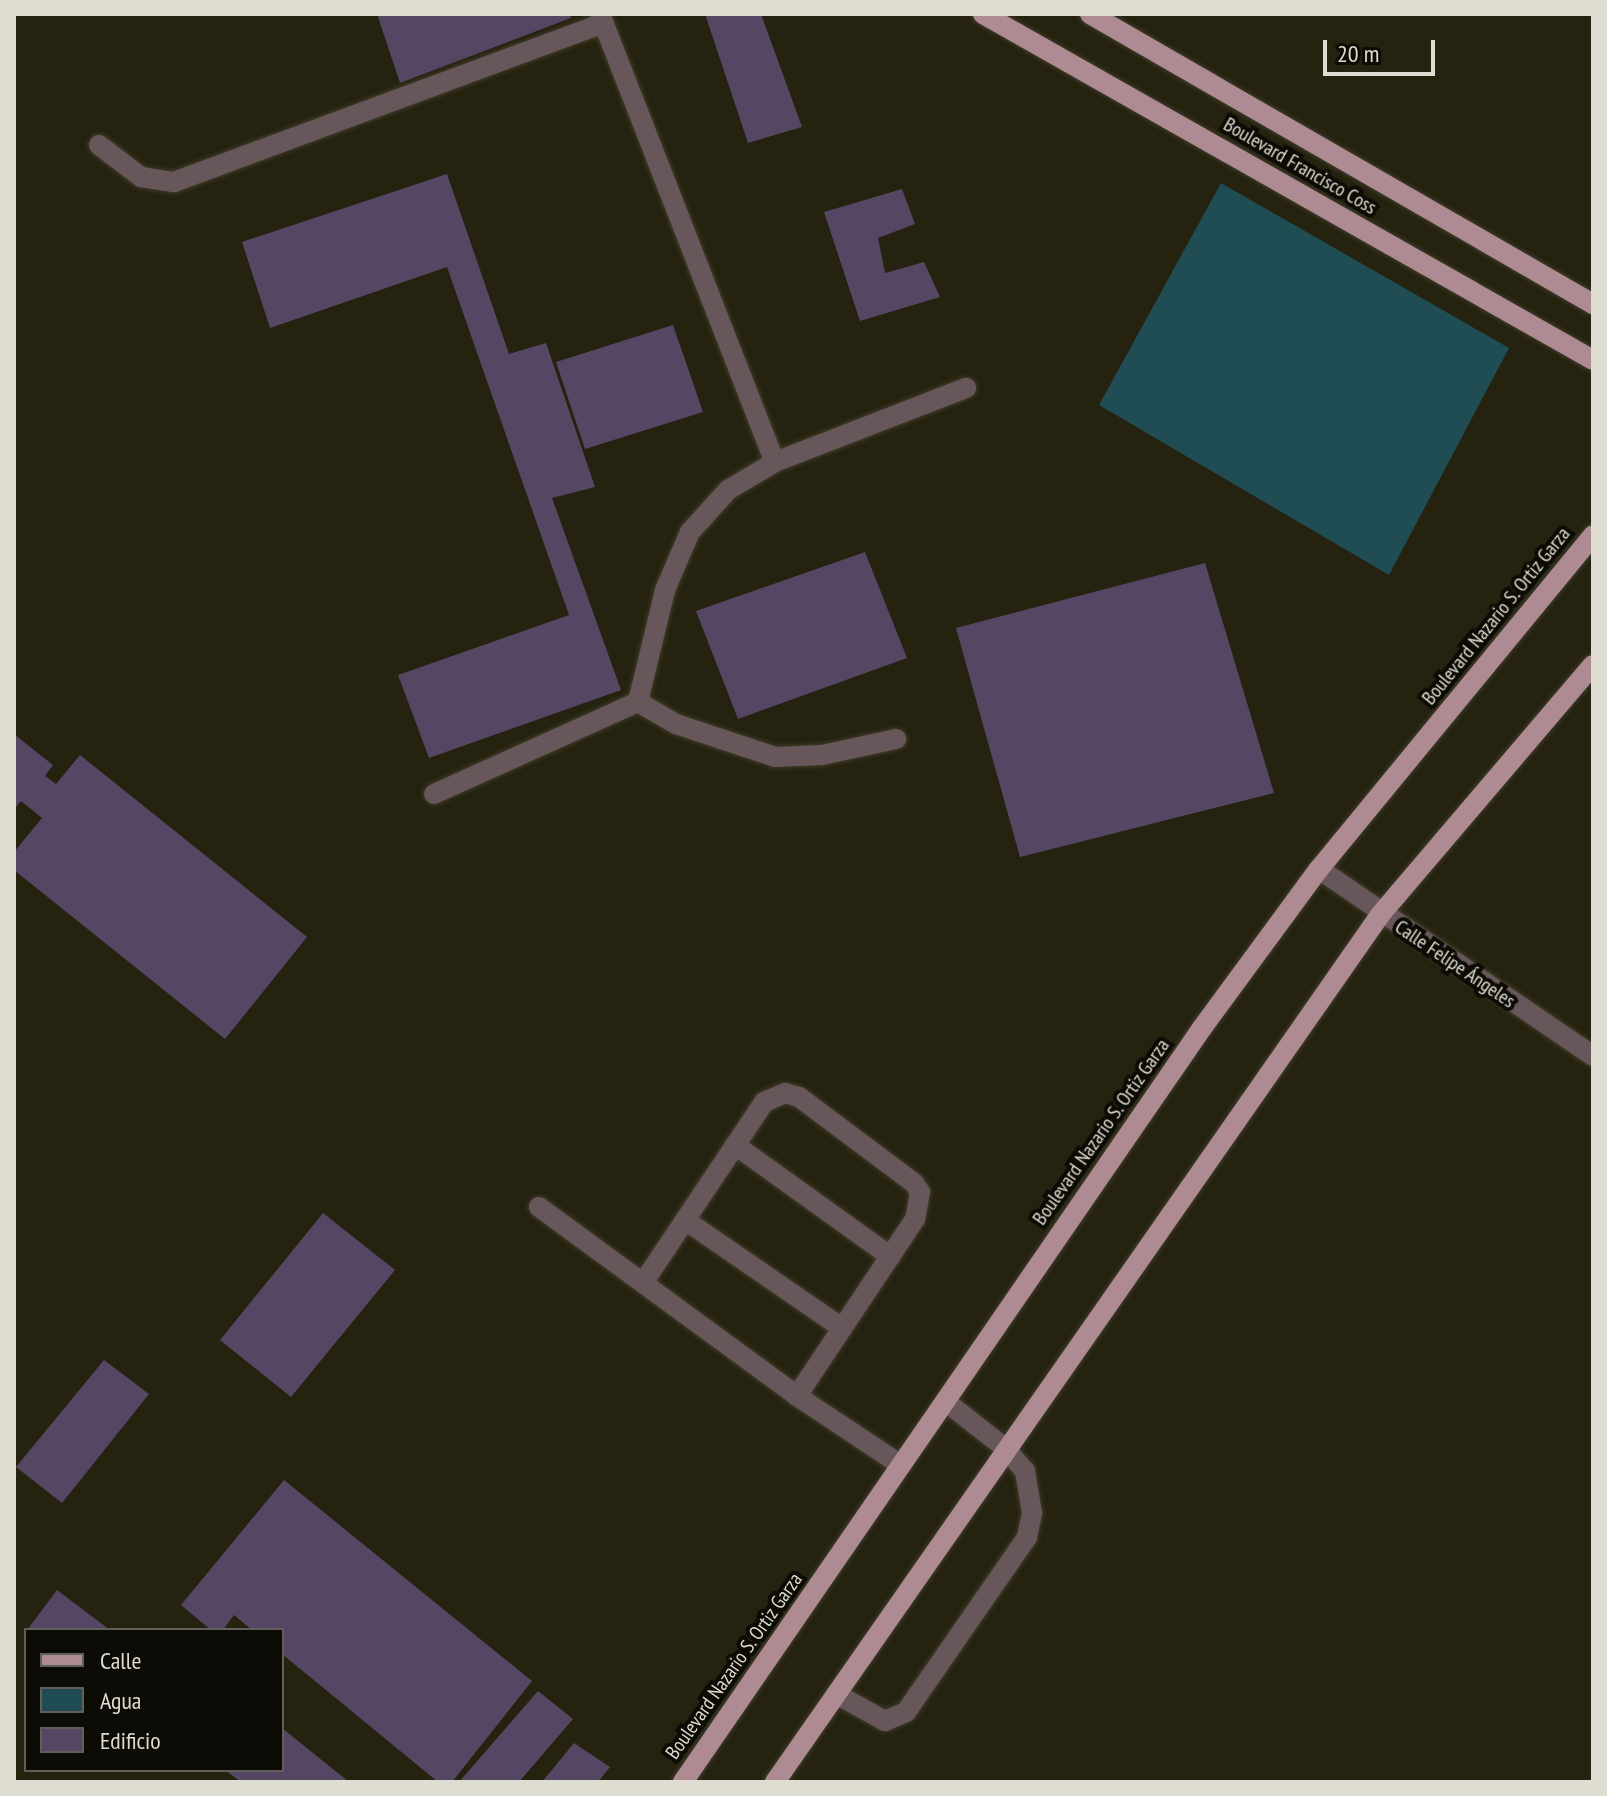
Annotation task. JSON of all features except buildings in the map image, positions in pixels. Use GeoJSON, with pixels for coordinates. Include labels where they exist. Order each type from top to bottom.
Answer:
{"type":"FeatureCollection","features":[{"type":"Feature","properties":{"kind":"main road","name":"Boulevard Francisco Coss"},"geometry":{"type":"LineString","coordinates":[[983,14],[1593,360]]}},
{"type":"Feature","properties":{"kind":"main road","name":"Boulevard Francisco Coss"},"geometry":{"type":"LineString","coordinates":[[1090,14],[1593,304]]}},
{"type":"Feature","properties":{"kind":"main road","name":"Boulevard Nazario S. Ortiz Garza"},"geometry":{"type":"LineString","coordinates":[[683,1782],[1202,1028],[1319,869],[1593,535]]}},
{"type":"Feature","properties":{"kind":"main road"},"geometry":{"type":"LineString","coordinates":[[775,1782],[1005,1448],[1380,915],[1593,665]]}},
{"type":"Feature","properties":{"kind":"street"},"geometry":{"type":"LineString","coordinates":[[99,145],[141,177],[174,182],[602,18],[775,462]]}},
{"type":"Feature","properties":{"kind":"street"},"geometry":{"type":"LineString","coordinates":[[638,702],[665,590],[690,532],[728,490],[775,462],[966,388]]}},
{"type":"Feature","properties":{"kind":"street"},"geometry":{"type":"LineString","coordinates":[[638,702],[676,724],[775,757],[822,755],[896,739]]}},
{"type":"Feature","properties":{"kind":"street"},"geometry":{"type":"LineString","coordinates":[[434,794],[638,702]]}},
{"type":"Feature","properties":{"kind":"street","name":"Calle Felipe Ángeles"},"geometry":{"type":"LineString","coordinates":[[1319,869],[1380,915],[1593,1056]]}},
{"type":"Feature","properties":{"kind":"street"},"geometry":{"type":"LineString","coordinates":[[643,1283],[764,1102],[785,1093],[799,1097],[914,1183],[920,1205],[797,1396]]}},
{"type":"Feature","properties":{"kind":"street"},"geometry":{"type":"LineString","coordinates":[[735,1145],[890,1256]]}},
{"type":"Feature","properties":{"kind":"street"},"geometry":{"type":"LineString","coordinates":[[539,1207],[797,1396],[901,1465]]}},
{"type":"Feature","properties":{"kind":"street"},"geometry":{"type":"LineString","coordinates":[[685,1220],[842,1328]]}},
{"type":"Feature","properties":{"kind":"street"},"geometry":{"type":"LineString","coordinates":[[836,1694],[885,1721],[906,1712],[1027,1537],[1031,1491],[1025,1471],[1005,1448],[945,1401]]}},
{"type":"Feature","properties":{"kind":"water"},"geometry":{"type":"Polygon","coordinates":[[[1221,183],[1509,348],[1389,575],[1099,405],[1221,183]]]}}]}
